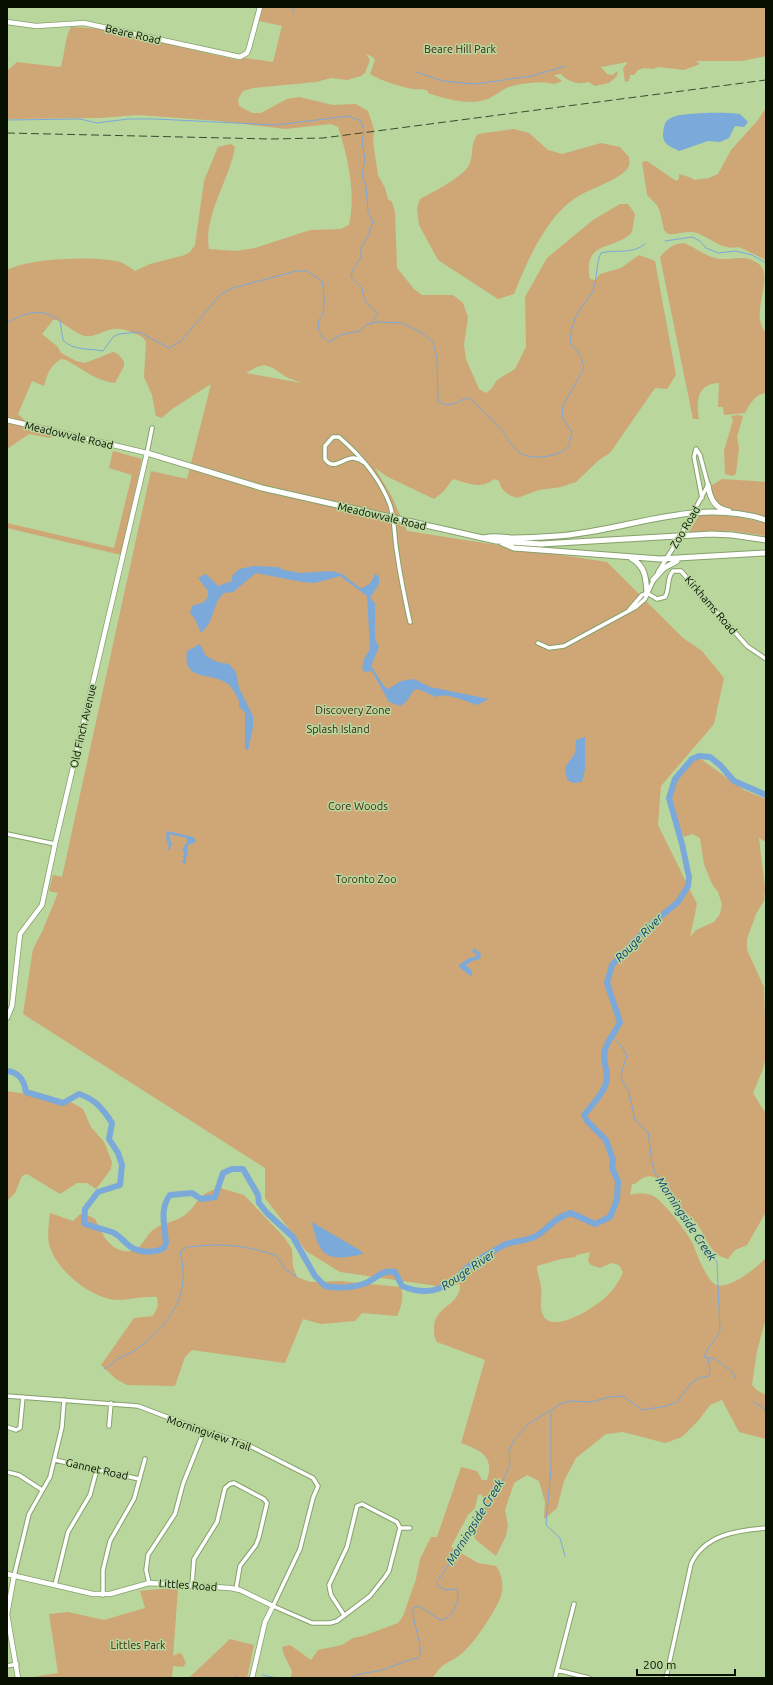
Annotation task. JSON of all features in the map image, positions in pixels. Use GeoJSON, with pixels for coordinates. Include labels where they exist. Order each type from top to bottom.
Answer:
{"type":"FeatureCollection","features":[{"type":"Feature","properties":{"kind":"main road","name":"Meadowvale Road"},"geometry":{"type":"LineString","coordinates":[[147,453],[262,488],[496,540],[541,544],[711,534],[732,534],[766,540]]}},
{"type":"Feature","properties":{"kind":"main road"},"geometry":{"type":"LineString","coordinates":[[708,485],[709,494],[714,503],[721,509],[766,520]]}},
{"type":"Feature","properties":{"kind":"main road"},"geometry":{"type":"LineString","coordinates":[[483,538],[492,536],[514,538],[564,535],[598,530],[653,517],[693,513],[754,517]]}},
{"type":"Feature","properties":{"kind":"main road"},"geometry":{"type":"LineString","coordinates":[[496,540],[514,548],[666,559],[766,553]]}},
{"type":"Feature","properties":{"kind":"main road"},"geometry":{"type":"LineString","coordinates":[[628,556],[638,562],[645,572],[647,592]]}},
{"type":"Feature","properties":{"kind":"main road"},"geometry":{"type":"LineString","coordinates":[[653,580],[669,564],[700,557]]}},
{"type":"Feature","properties":{"kind":"street","name":"Beare Road"},"geometry":{"type":"LineString","coordinates":[[7,22],[36,26],[84,23],[236,57],[247,53],[260,7]]}},
{"type":"Feature","properties":{"kind":"street","name":"Meadowvale Road"},"geometry":{"type":"LineString","coordinates":[[7,420],[147,453]]}},
{"type":"Feature","properties":{"kind":"street","name":"Old Finch Avenue"},"geometry":{"type":"LineString","coordinates":[[7,1018],[12,1006],[20,934],[42,905],[152,428]]}},
{"type":"Feature","properties":{"kind":"street"},"geometry":{"type":"LineString","coordinates":[[366,463],[354,458],[338,464],[331,464],[325,459],[325,446],[333,437],[339,437],[366,463],[388,500],[410,622]]}},
{"type":"Feature","properties":{"kind":"street","name":"Zoo Road"},"geometry":{"type":"LineString","coordinates":[[538,643],[554,649],[564,646],[628,611],[642,595],[647,592],[702,498],[694,457],[696,449],[700,455],[708,485]]}},
{"type":"Feature","properties":{"kind":"street"},"geometry":{"type":"LineString","coordinates":[[702,498],[708,485]]}},
{"type":"Feature","properties":{"kind":"street","name":"Kirkhams Road"},"geometry":{"type":"LineString","coordinates":[[647,592],[657,599],[665,597],[668,590],[668,580],[671,574],[677,570],[681,571],[747,646],[766,659]]}},
{"type":"Feature","properties":{"kind":"street"},"geometry":{"type":"LineString","coordinates":[[7,834],[55,844]]}},
{"type":"Feature","properties":{"kind":"street","name":"Morningview Trail"},"geometry":{"type":"LineString","coordinates":[[7,1396],[138,1406],[204,1431],[244,1443],[313,1478],[318,1483],[300,1549],[265,1622],[252,1678]]}},
{"type":"Feature","properties":{"kind":"street"},"geometry":{"type":"LineString","coordinates":[[7,1427],[16,1430],[20,1428],[23,1397]]}},
{"type":"Feature","properties":{"kind":"street"},"geometry":{"type":"LineString","coordinates":[[18,1678],[8,1623],[8,1605],[29,1514],[50,1477],[55,1460],[62,1427],[64,1400]]}},
{"type":"Feature","properties":{"kind":"street"},"geometry":{"type":"LineString","coordinates":[[109,1426],[111,1403]]}},
{"type":"Feature","properties":{"kind":"street"},"geometry":{"type":"LineString","coordinates":[[149,1583],[146,1570],[148,1555],[175,1514],[183,1484],[204,1431]]}},
{"type":"Feature","properties":{"kind":"street"},"geometry":{"type":"LineString","coordinates":[[103,1594],[103,1570],[110,1541],[132,1506],[138,1479],[145,1458]]}},
{"type":"Feature","properties":{"kind":"street","name":"Gannet Road"},"geometry":{"type":"LineString","coordinates":[[55,1460],[138,1479]]}},
{"type":"Feature","properties":{"kind":"street"},"geometry":{"type":"LineString","coordinates":[[55,1585],[68,1532],[90,1495],[97,1469]]}},
{"type":"Feature","properties":{"kind":"street"},"geometry":{"type":"LineString","coordinates":[[7,1472],[19,1475],[42,1490]]}},
{"type":"Feature","properties":{"kind":"street"},"geometry":{"type":"LineString","coordinates":[[192,1585],[194,1559],[217,1522],[225,1488],[234,1483],[264,1499],[267,1503],[256,1545],[240,1566],[236,1589]]}},
{"type":"Feature","properties":{"kind":"street"},"geometry":{"type":"LineString","coordinates":[[273,1606],[312,1623],[330,1623],[344,1615],[370,1596],[389,1571],[400,1528],[397,1522],[364,1505],[357,1506],[347,1547],[329,1588],[330,1595],[344,1615]]}},
{"type":"Feature","properties":{"kind":"street"},"geometry":{"type":"LineString","coordinates":[[400,1528],[410,1528]]}},
{"type":"Feature","properties":{"kind":"street"},"geometry":{"type":"LineString","coordinates":[[666,1678],[691,1564],[696,1554],[706,1543],[718,1537],[766,1528]]}},
{"type":"Feature","properties":{"kind":"street","name":"Littles Road"},"geometry":{"type":"LineString","coordinates":[[7,1574],[93,1594],[103,1594],[149,1583],[236,1589],[273,1606]]}},
{"type":"Feature","properties":{"kind":"street"},"geometry":{"type":"LineString","coordinates":[[555,1678],[574,1604]]}},
{"type":"Feature","properties":{"kind":"street"},"geometry":{"type":"LineString","coordinates":[[7,1666],[16,1664]]}},
{"type":"Feature","properties":{"kind":"street"},"geometry":{"type":"LineString","coordinates":[[557,1670],[589,1678]]}},
{"type":"Feature","properties":{"kind":"green space","name":"Toronto Zoo"},"geometry":{"type":"Polygon","coordinates":[[[263,7],[766,7],[766,56],[742,61],[696,61],[700,64],[684,70],[658,67],[653,69],[644,68],[638,70],[634,75],[630,75],[629,81],[625,82],[623,68],[628,62],[601,67],[607,74],[612,75],[618,71],[617,76],[609,83],[595,86],[589,82],[577,83],[567,79],[561,74],[554,75],[562,81],[554,84],[520,84],[506,88],[485,100],[463,102],[428,93],[428,91],[401,86],[375,77],[370,74],[375,60],[373,57],[366,54],[370,60],[365,73],[361,76],[347,80],[331,78],[316,82],[253,88],[243,91],[238,99],[239,106],[252,113],[261,113],[287,99],[299,97],[333,105],[356,104],[368,111],[374,129],[373,142],[378,175],[385,188],[388,199],[392,202],[395,212],[397,268],[414,289],[422,295],[453,295],[463,303],[468,317],[464,345],[466,359],[479,389],[486,393],[491,389],[497,380],[515,369],[526,347],[525,297],[547,258],[593,220],[620,204],[628,204],[635,214],[632,232],[618,242],[602,248],[591,257],[589,266],[590,279],[595,280],[600,274],[621,268],[639,255],[655,261],[676,375],[667,389],[655,388],[610,453],[599,460],[576,482],[561,487],[539,490],[517,498],[505,492],[499,481],[494,479],[484,484],[474,485],[453,479],[443,492],[434,499],[388,477],[375,468],[392,497],[407,531],[607,562],[683,638],[702,651],[724,678],[714,724],[661,786],[658,825],[697,904],[690,937],[696,930],[714,922],[720,914],[722,904],[718,892],[712,884],[704,864],[700,838],[692,834],[684,837],[673,813],[670,805],[670,797],[671,790],[675,782],[690,759],[701,759],[744,790],[766,799],[766,842],[759,838],[765,888],[764,901],[756,914],[747,939],[747,950],[764,987],[766,1056],[763,1069],[753,1093],[766,1114],[766,1212],[747,1245],[735,1250],[728,1259],[717,1254],[713,1250],[697,1224],[678,1205],[659,1180],[649,1176],[642,1178],[635,1184],[632,1184],[630,1195],[649,1194],[656,1197],[661,1202],[687,1234],[709,1279],[716,1285],[722,1286],[736,1281],[750,1272],[766,1258],[766,1318],[757,1351],[752,1385],[758,1391],[766,1395],[766,1439],[739,1432],[722,1400],[710,1405],[698,1421],[682,1437],[665,1443],[623,1432],[606,1434],[576,1458],[564,1481],[557,1508],[544,1519],[545,1502],[539,1481],[527,1475],[514,1483],[505,1510],[508,1525],[506,1536],[496,1556],[476,1540],[473,1534],[481,1519],[484,1509],[481,1494],[478,1495],[475,1508],[468,1515],[451,1547],[478,1563],[496,1566],[502,1580],[501,1596],[478,1636],[466,1650],[443,1666],[433,1678],[291,1678],[292,1671],[284,1655],[282,1647],[290,1645],[311,1660],[318,1650],[342,1645],[353,1638],[363,1636],[398,1623],[403,1616],[416,1579],[420,1559],[431,1537],[437,1537],[461,1467],[477,1471],[482,1480],[487,1480],[489,1465],[484,1455],[480,1451],[461,1443],[485,1360],[437,1342],[434,1335],[435,1320],[456,1297],[460,1284],[444,1287],[340,1272],[306,1251],[265,1198],[265,1168],[23,1014],[33,949],[42,932],[58,893],[49,891],[53,875],[62,877],[151,471],[187,479],[211,384],[172,409],[162,418],[156,416],[152,395],[144,377],[146,342],[144,338],[125,330],[117,329],[111,329],[95,335],[85,336],[57,320],[53,320],[42,334],[58,347],[61,353],[76,361],[85,363],[113,352],[118,354],[124,361],[124,366],[115,383],[102,380],[66,360],[61,359],[54,364],[46,378],[44,386],[32,381],[18,414],[34,429],[52,436],[50,438],[29,434],[7,449],[7,270],[30,263],[77,258],[105,259],[119,262],[135,271],[150,264],[185,255],[190,252],[195,245],[204,181],[218,147],[231,144],[235,147],[228,172],[213,211],[208,236],[209,249],[236,251],[255,248],[310,230],[341,229],[349,225],[352,200],[350,175],[345,150],[338,127],[331,124],[285,129],[219,121],[138,115],[100,118],[7,119],[7,71],[17,62],[61,66],[67,35],[71,27],[103,29],[237,60],[245,58],[273,62],[282,26],[259,21],[263,7]],[[264,365],[246,373],[302,383],[286,377],[273,368],[264,365]],[[590,1252],[537,1266],[537,1272],[541,1284],[541,1310],[544,1317],[550,1321],[557,1322],[566,1320],[585,1312],[606,1297],[618,1282],[623,1272],[619,1265],[611,1263],[600,1268],[591,1265],[588,1261],[590,1252]]]}},
{"type":"Feature","properties":{"kind":"green space"},"geometry":{"type":"Polygon","coordinates":[[[766,108],[766,260],[739,247],[733,248],[722,246],[697,233],[690,232],[668,234],[664,230],[657,205],[647,195],[642,162],[647,161],[676,181],[679,179],[679,174],[692,178],[693,180],[709,178],[718,174],[731,150],[758,120],[766,108]]]}},
{"type":"Feature","properties":{"kind":"green space"},"geometry":{"type":"Polygon","coordinates":[[[514,129],[529,133],[548,150],[562,154],[601,143],[620,147],[629,157],[629,166],[619,176],[580,195],[564,207],[554,218],[538,242],[524,269],[514,294],[498,299],[438,260],[419,225],[417,208],[420,199],[439,189],[464,172],[470,163],[475,138],[478,134],[514,129]]]}},
{"type":"Feature","properties":{"kind":"green space"},"geometry":{"type":"Polygon","coordinates":[[[684,243],[705,254],[719,259],[743,258],[755,261],[761,266],[764,273],[760,316],[761,325],[766,333],[766,393],[756,397],[745,413],[724,415],[723,407],[718,407],[719,383],[712,384],[702,390],[698,400],[699,419],[693,419],[660,257],[670,247],[676,244],[684,243]]]}},
{"type":"Feature","properties":{"kind":"green space"},"geometry":{"type":"Polygon","coordinates":[[[731,416],[743,416],[737,437],[739,448],[736,474],[732,476],[725,474],[724,451],[733,420],[731,416]]]}},
{"type":"Feature","properties":{"kind":"green space"},"geometry":{"type":"Polygon","coordinates":[[[113,451],[142,459],[121,555],[7,528],[7,523],[114,548],[132,475],[109,468],[113,451]]]}},
{"type":"Feature","properties":{"kind":"green space"},"geometry":{"type":"Polygon","coordinates":[[[722,479],[766,482],[766,518],[750,513],[726,509],[718,505],[711,495],[711,486],[722,479]]]}},
{"type":"Feature","properties":{"kind":"green space"},"geometry":{"type":"Polygon","coordinates":[[[700,514],[739,517],[766,523],[766,536],[731,531],[689,532],[700,514]]]}},
{"type":"Feature","properties":{"kind":"green space"},"geometry":{"type":"Polygon","coordinates":[[[7,1091],[69,1101],[83,1109],[91,1127],[104,1142],[112,1162],[111,1169],[96,1189],[87,1183],[77,1183],[60,1194],[27,1174],[22,1176],[15,1193],[7,1201],[7,1091]]]}},
{"type":"Feature","properties":{"kind":"green space"},"geometry":{"type":"Polygon","coordinates":[[[220,1188],[244,1195],[284,1237],[292,1249],[293,1267],[297,1277],[310,1282],[340,1281],[400,1287],[402,1298],[397,1316],[362,1313],[355,1321],[321,1324],[303,1319],[285,1363],[192,1350],[185,1357],[175,1386],[127,1385],[116,1379],[101,1365],[134,1318],[153,1316],[158,1306],[157,1297],[117,1300],[96,1294],[76,1281],[58,1263],[49,1244],[48,1228],[50,1213],[73,1221],[80,1214],[87,1215],[95,1219],[103,1235],[114,1247],[124,1251],[130,1251],[142,1244],[154,1229],[182,1217],[188,1213],[201,1197],[220,1188]]]}},
{"type":"Feature","properties":{"kind":"green space","name":"Littles Park"},"geometry":{"type":"Polygon","coordinates":[[[178,1589],[173,1656],[179,1653],[182,1654],[186,1663],[183,1667],[173,1666],[172,1678],[26,1678],[58,1673],[49,1614],[68,1612],[104,1620],[145,1608],[140,1591],[178,1589]]]}},
{"type":"Feature","properties":{"kind":"green space"},"geometry":{"type":"Polygon","coordinates":[[[230,1639],[254,1645],[247,1678],[186,1678],[191,1676],[230,1639]]]}},
{"type":"Feature","properties":{"kind":"water"},"geometry":{"type":"Polygon","coordinates":[[[704,113],[740,114],[748,122],[744,127],[735,126],[729,138],[720,142],[708,141],[679,151],[668,145],[663,137],[666,123],[669,119],[676,116],[704,113]]]}},
{"type":"Feature","properties":{"kind":"water"},"geometry":{"type":"Polygon","coordinates":[[[254,566],[278,567],[284,570],[300,573],[332,571],[342,574],[360,588],[370,583],[375,573],[379,577],[379,584],[370,598],[375,603],[375,639],[379,647],[371,666],[384,686],[388,689],[401,681],[414,679],[430,687],[489,699],[477,705],[446,696],[436,697],[418,689],[414,690],[406,702],[400,706],[389,702],[372,671],[365,672],[362,669],[364,659],[370,649],[367,596],[340,576],[315,583],[256,573],[233,592],[224,593],[217,602],[209,623],[201,633],[195,619],[190,613],[192,606],[204,602],[208,597],[208,591],[198,578],[206,574],[218,586],[232,581],[232,576],[239,569],[254,566]]]}},
{"type":"Feature","properties":{"kind":"water"},"geometry":{"type":"Polygon","coordinates":[[[200,644],[206,656],[217,662],[229,664],[236,672],[239,688],[253,716],[253,727],[248,751],[245,748],[245,712],[239,707],[238,699],[230,686],[222,681],[197,674],[190,670],[187,663],[187,651],[200,644]]]}},
{"type":"Feature","properties":{"kind":"water"},"geometry":{"type":"Polygon","coordinates":[[[585,737],[585,769],[582,782],[573,783],[567,780],[565,768],[574,756],[576,740],[585,737]]]}},
{"type":"Feature","properties":{"kind":"water"},"geometry":{"type":"Polygon","coordinates":[[[167,831],[193,837],[196,841],[188,845],[187,854],[189,856],[186,857],[186,864],[181,862],[184,860],[183,856],[185,853],[182,850],[187,842],[187,838],[169,834],[173,845],[171,845],[170,850],[167,849],[169,846],[166,838],[167,831]]]}},
{"type":"Feature","properties":{"kind":"water"},"geometry":{"type":"Polygon","coordinates":[[[474,948],[481,954],[480,959],[472,961],[466,965],[472,971],[472,977],[460,968],[459,965],[469,958],[475,957],[477,954],[472,952],[474,948]]]}},
{"type":"Feature","properties":{"kind":"water"},"geometry":{"type":"Polygon","coordinates":[[[312,1222],[361,1251],[363,1254],[333,1257],[327,1254],[322,1250],[318,1243],[312,1222]]]}},
{"type":"Feature","properties":{"kind":"waterway"},"geometry":{"type":"LineString","coordinates":[[293,7],[293,13]]}},
{"type":"Feature","properties":{"kind":"waterway"},"geometry":{"type":"LineString","coordinates":[[416,72],[443,81],[475,84],[532,76],[565,66]]}},
{"type":"Feature","properties":{"kind":"waterway"},"geometry":{"type":"LineString","coordinates":[[7,120],[80,119],[97,123],[128,119],[156,119],[276,125],[348,116],[361,121],[364,131],[362,143],[365,159],[362,176],[366,186],[368,211],[373,221],[369,234],[361,248],[361,257],[352,271],[351,277],[362,288],[367,303],[378,313],[372,323]]}},
{"type":"Feature","properties":{"kind":"waterway"},"geometry":{"type":"LineString","coordinates":[[665,241],[692,237],[700,241],[706,248],[718,253],[736,251],[752,255],[766,263]]}},
{"type":"Feature","properties":{"kind":"waterway"},"geometry":{"type":"LineString","coordinates":[[7,323],[27,314],[47,314],[60,321],[63,340],[67,344],[76,348],[103,351],[113,337],[119,334],[139,332],[169,348],[180,342],[221,294],[233,288],[296,271],[307,271],[322,281],[324,305],[323,314],[319,320],[318,327],[320,333],[326,341],[329,342],[340,335],[359,331],[366,325],[377,322],[402,323],[422,333],[433,342],[437,358],[438,401],[450,405],[467,398],[472,400],[497,424],[514,448],[525,455],[538,457],[560,453],[569,445],[572,432],[562,417],[563,406],[584,368],[581,356],[570,343],[571,332],[577,314],[594,288],[601,253],[629,251],[645,244]]}},
{"type":"Feature","properties":{"kind":"waterway","name":"Rouge River"},"geometry":{"type":"LineString","coordinates":[[7,1071],[15,1073],[20,1077],[26,1092],[63,1103],[79,1094],[94,1102],[109,1118],[112,1123],[109,1139],[118,1153],[122,1165],[120,1185],[98,1192],[85,1209],[84,1223],[114,1233],[135,1249],[148,1252],[164,1248],[166,1243],[164,1212],[170,1195],[192,1193],[201,1199],[215,1197],[223,1173],[232,1169],[243,1169],[258,1195],[259,1203],[267,1213],[293,1237],[315,1276],[325,1286],[336,1288],[356,1286],[366,1283],[383,1273],[391,1271],[395,1272],[402,1286],[421,1291],[438,1289],[445,1286],[485,1256],[508,1243],[536,1236],[556,1220],[565,1215],[571,1213],[595,1224],[610,1217],[617,1200],[618,1181],[612,1168],[613,1160],[606,1140],[587,1121],[584,1115],[598,1098],[606,1083],[607,1075],[604,1053],[620,1022],[607,983],[612,965],[649,926],[678,902],[688,886],[689,877],[682,844],[669,798],[675,779],[692,759],[699,756],[710,757],[720,765],[734,781],[766,795]]}},
{"type":"Feature","properties":{"kind":"waterway","name":"Morningside Creek"},"geometry":{"type":"LineString","coordinates":[[350,1678],[382,1670],[419,1658],[420,1647],[414,1621],[413,1608],[419,1606],[443,1620],[451,1614],[456,1607],[458,1598],[457,1589],[445,1590],[438,1586],[437,1582],[500,1487],[510,1465],[509,1452],[513,1442],[527,1425],[562,1403],[571,1401],[591,1402],[609,1397],[623,1396],[642,1410],[667,1406],[677,1402],[691,1383],[699,1378],[709,1376],[710,1369],[708,1358],[704,1357],[720,1331],[717,1262],[689,1224],[655,1173],[652,1163],[648,1132],[635,1120],[629,1092],[622,1080],[621,1074],[627,1056],[623,1048],[612,1037]]}},
{"type":"Feature","properties":{"kind":"waterway"},"geometry":{"type":"LineString","coordinates":[[104,1369],[147,1341],[167,1320],[175,1308],[180,1296],[183,1282],[183,1268],[180,1252],[186,1248],[210,1245],[238,1246],[276,1255],[285,1269],[297,1277]]}},
{"type":"Feature","properties":{"kind":"waterway"},"geometry":{"type":"LineString","coordinates":[[708,1358],[714,1358],[733,1373],[736,1379]]}},
{"type":"Feature","properties":{"kind":"waterway"},"geometry":{"type":"LineString","coordinates":[[754,1402],[766,1410]]}},
{"type":"Feature","properties":{"kind":"waterway"},"geometry":{"type":"LineString","coordinates":[[551,1412],[551,1468],[546,1525],[560,1538],[565,1556]]}},
{"type":"Feature","properties":{"kind":"waterway","name":"Morningside Creek"},"geometry":{"type":"LineString","coordinates":[[262,1675],[277,1678]]}},
{"type":"Feature","properties":{"kind":"railway"},"geometry":{"type":"LineString","coordinates":[[7,133],[270,139],[323,138],[766,80]]}},
{"type":"Feature","properties":{"kind":"park label","name":"Beare Hill Park"},"geometry":{"type":"Point","coordinates":[460,49]}},
{"type":"Feature","properties":{"kind":"park label","name":"Discovery Zone"},"geometry":{"type":"Point","coordinates":[353,710]}},
{"type":"Feature","properties":{"kind":"park label","name":"Splash Island"},"geometry":{"type":"Point","coordinates":[338,729]}},
{"type":"Feature","properties":{"kind":"park label","name":"Core Woods"},"geometry":{"type":"Point","coordinates":[358,806]}}]}
